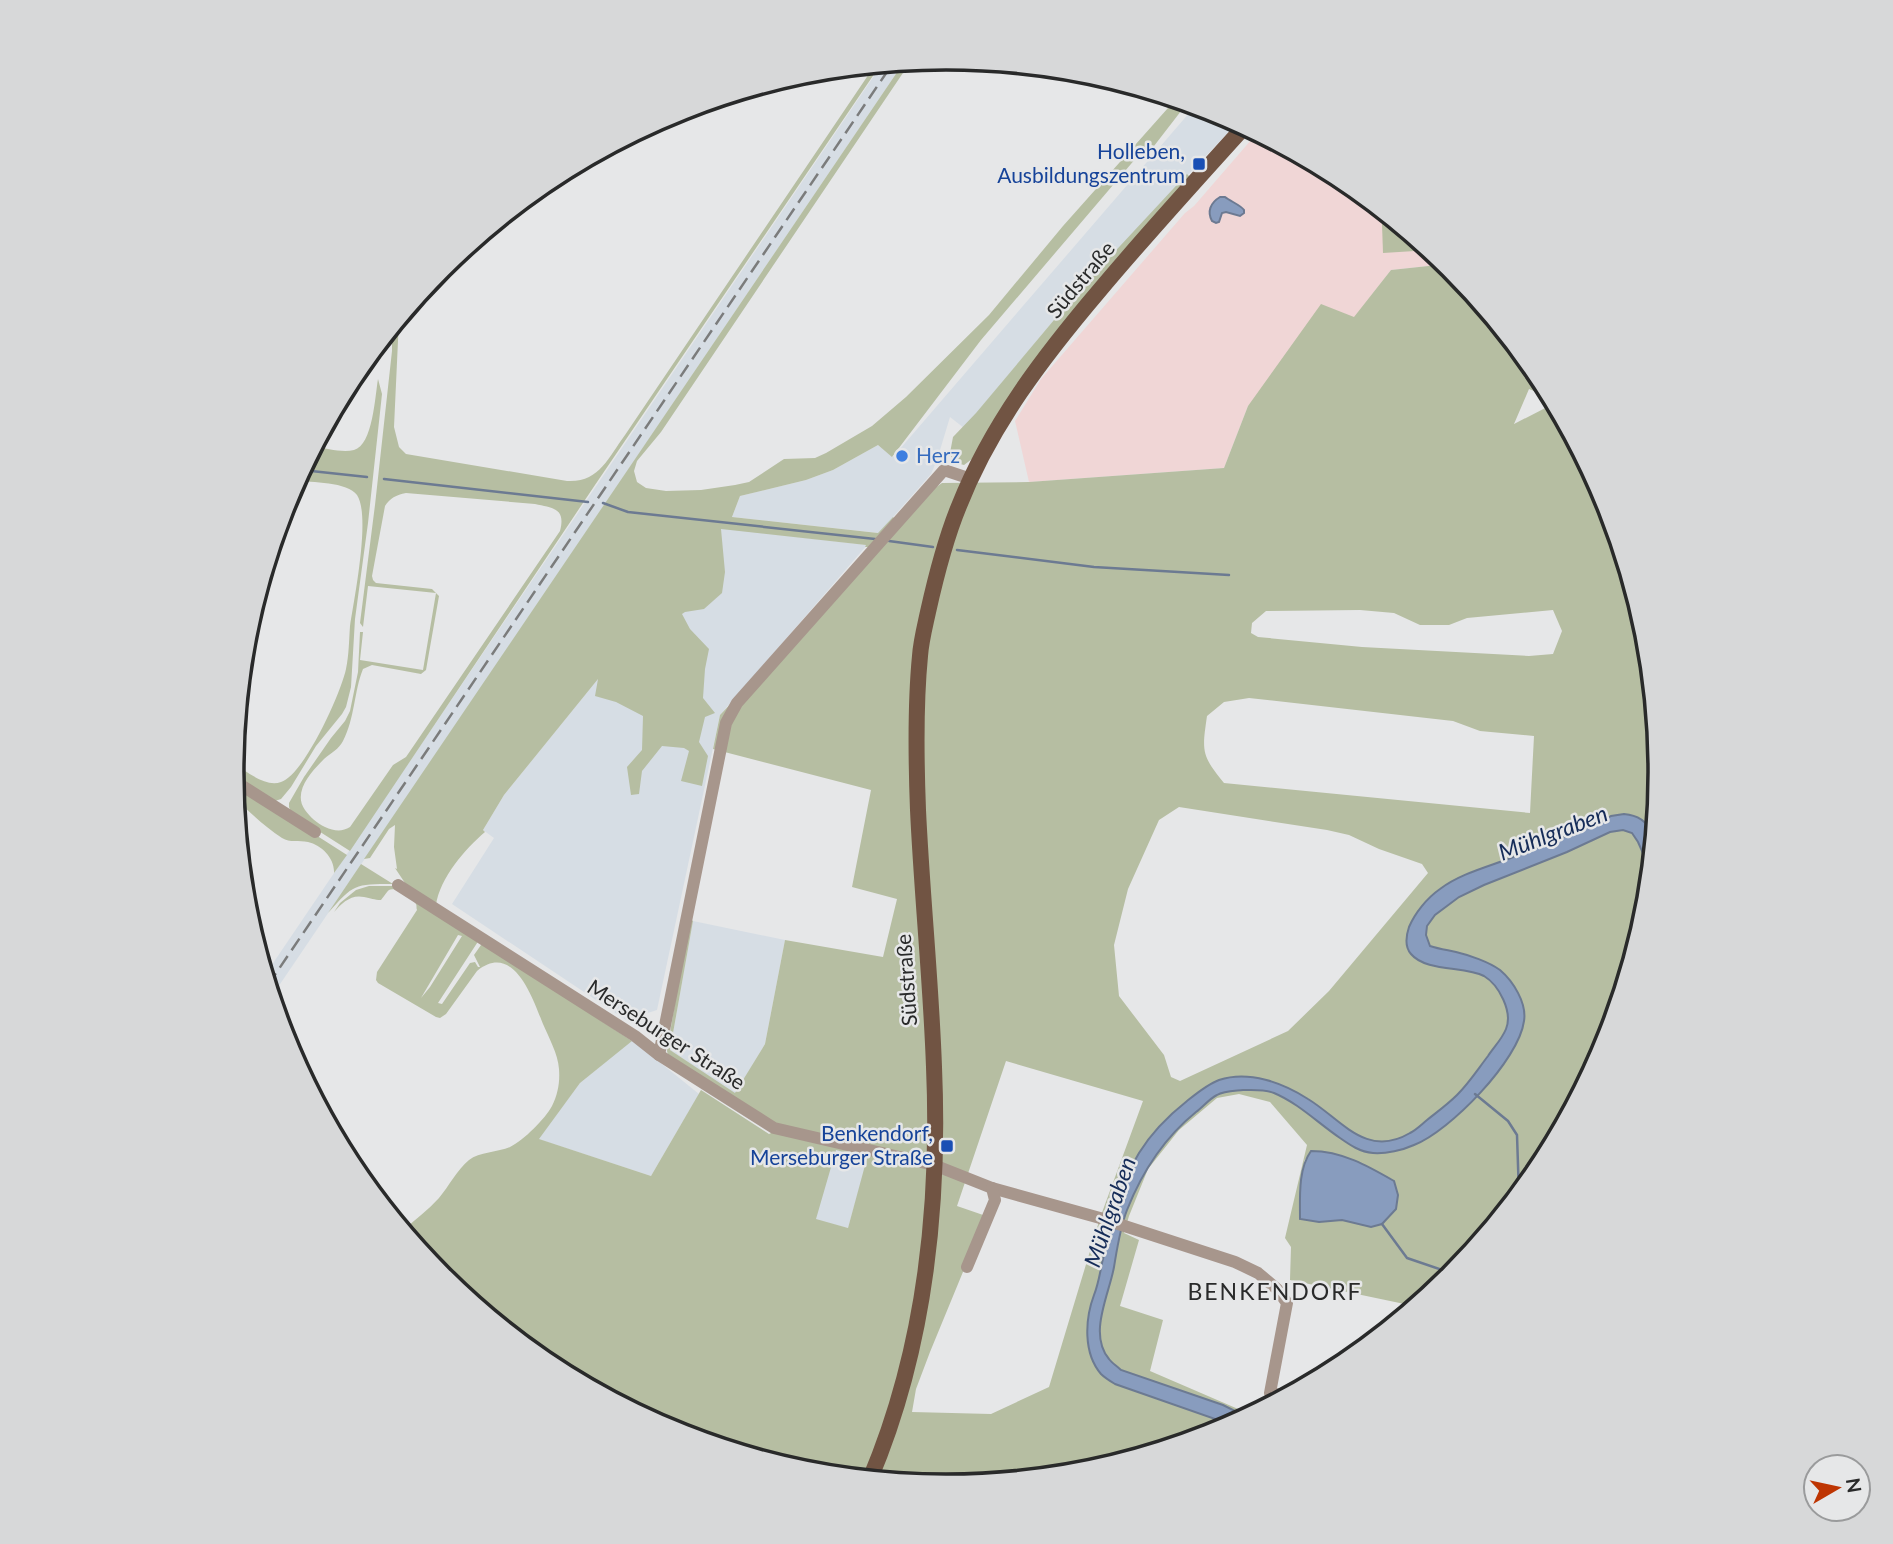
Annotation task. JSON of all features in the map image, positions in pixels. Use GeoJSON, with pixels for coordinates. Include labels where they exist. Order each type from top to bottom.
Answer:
{"type":"FeatureCollection","features":[{"type":"Feature","properties":{"kind":"main road","name":"Südstraße"},"geometry":{"type":"LineString","coordinates":[[873,1470],[899,1397],[911,1352],[923,1292],[932,1221],[934,1068],[921,876],[915,727],[920,651],[936,577],[958,508],[1014,401],[1055,344],[1127,257],[1238,134]]}},
{"type":"Feature","properties":{"kind":"street"},"geometry":{"type":"LineString","coordinates":[[659,1055],[726,723],[731,713],[944,470],[971,479]]}},
{"type":"Feature","properties":{"kind":"street"},"geometry":{"type":"LineString","coordinates":[[245,787],[315,832]]}},
{"type":"Feature","properties":{"kind":"street","name":"Merseburger Straße"},"geometry":{"type":"LineString","coordinates":[[398,885],[774,1128],[934,1165],[992,1188],[1100,1218],[1236,1262],[1258,1273],[1277,1289],[1287,1303],[1270,1393],[1273,1393]]}},
{"type":"Feature","properties":{"kind":"street"},"geometry":{"type":"LineString","coordinates":[[967,1267],[995,1200],[992,1188]]}},
{"type":"Feature","properties":{"kind":"shaded area"},"geometry":{"type":"Polygon","coordinates":[[[897,72],[278,987],[272,965],[875,74],[897,72]]]}},
{"type":"Feature","properties":{"kind":"shaded area"},"geometry":{"type":"Polygon","coordinates":[[[1189,113],[1230,130],[1080,289],[964,428],[950,417],[931,474],[879,533],[732,517],[740,496],[806,480],[833,470],[878,445],[893,457],[1189,113]]]}},
{"type":"Feature","properties":{"kind":"shaded area"},"geometry":{"type":"Polygon","coordinates":[[[1252,140],[1337,188],[1374,215],[1432,266],[1391,270],[1354,318],[1248,406],[1224,468],[1029,482],[1015,421],[1041,379],[1185,213],[1252,140]]]}},
{"type":"Feature","properties":{"kind":"shaded area"},"geometry":{"type":"Polygon","coordinates":[[[720,528],[867,545],[720,715],[657,1010],[626,1020],[452,904],[494,838],[483,830],[504,795],[720,528]]]}},
{"type":"Feature","properties":{"kind":"shaded area"},"geometry":{"type":"Polygon","coordinates":[[[693,921],[785,940],[765,1044],[735,1094],[670,1050],[693,921]]]}},
{"type":"Feature","properties":{"kind":"shaded area"},"geometry":{"type":"Polygon","coordinates":[[[632,1040],[699,1094],[651,1176],[538,1139],[580,1083],[632,1040]]]}},
{"type":"Feature","properties":{"kind":"shaded area"},"geometry":{"type":"Polygon","coordinates":[[[835,1149],[868,1158],[848,1228],[815,1220],[835,1149]]]}},
{"type":"Feature","properties":{"kind":"green space"},"geometry":{"type":"Polygon","coordinates":[[[897,72],[904,72],[661,432],[637,461],[634,471],[637,482],[646,488],[666,491],[701,490],[749,482],[784,459],[815,458],[872,426],[906,397],[989,315],[1063,226],[1170,106],[1181,111],[1154,146],[1148,144],[981,340],[892,457],[878,445],[833,470],[806,480],[740,496],[732,517],[878,533],[893,517],[895,519],[871,547],[721,529],[725,572],[722,593],[704,609],[682,614],[690,629],[709,649],[703,698],[715,713],[705,717],[699,742],[708,756],[702,786],[681,781],[689,751],[662,746],[642,771],[639,794],[631,795],[627,767],[642,750],[643,716],[616,702],[595,696],[598,679],[504,795],[483,830],[485,832],[462,855],[448,875],[436,905],[407,886],[395,868],[397,869],[395,825],[389,829],[370,858],[364,859],[897,72]]]}},
{"type":"Feature","properties":{"kind":"green space"},"geometry":{"type":"Polygon","coordinates":[[[874,74],[350,851],[292,814],[289,803],[350,711],[358,672],[360,632],[363,632],[360,660],[423,670],[436,593],[368,586],[363,627],[360,623],[392,343],[398,335],[394,427],[399,447],[406,454],[578,481],[595,473],[613,452],[868,75],[874,74]],[[406,493],[394,497],[385,506],[373,580],[376,583],[432,589],[439,596],[426,670],[421,674],[372,665],[363,669],[343,741],[305,782],[301,796],[305,810],[325,827],[344,830],[350,827],[393,765],[406,757],[560,531],[559,513],[552,508],[535,504],[406,493]]]}},
{"type":"Feature","properties":{"kind":"green space"},"geometry":{"type":"Polygon","coordinates":[[[1187,174],[1190,177],[976,456],[964,465],[953,462],[950,453],[953,437],[1080,289],[1187,174]]]}},
{"type":"Feature","properties":{"kind":"green space"},"geometry":{"type":"Polygon","coordinates":[[[1382,224],[1385,224],[1416,251],[1383,253],[1382,224]]]}},
{"type":"Feature","properties":{"kind":"green space"},"geometry":{"type":"Polygon","coordinates":[[[1432,266],[1474,309],[1503,345],[1536,392],[1529,389],[1514,424],[1546,408],[1595,503],[1625,590],[1642,680],[1647,726],[1647,818],[1635,909],[1625,954],[1595,1041],[1554,1123],[1530,1162],[1474,1235],[1404,1304],[1290,1280],[1291,1247],[1285,1238],[1307,1145],[1270,1102],[1239,1094],[1217,1098],[1179,1130],[1148,1169],[1124,1233],[1139,1240],[1120,1306],[1163,1320],[1150,1371],[1240,1410],[1172,1437],[1128,1450],[1083,1461],[992,1472],[946,1474],[855,1468],[810,1461],[721,1437],[636,1402],[595,1380],[556,1356],[484,1300],[410,1224],[439,1198],[469,1160],[510,1147],[549,1111],[559,1083],[558,1063],[553,1046],[527,988],[512,968],[502,963],[490,964],[477,971],[446,1014],[440,1018],[378,983],[377,972],[417,910],[416,905],[404,893],[392,889],[388,890],[381,900],[359,896],[351,898],[334,912],[340,903],[356,890],[369,886],[394,886],[479,940],[438,1003],[442,1004],[470,963],[475,962],[480,967],[474,955],[484,944],[632,1041],[580,1083],[539,1139],[651,1176],[701,1090],[769,1134],[784,1127],[768,1120],[668,1055],[689,918],[693,921],[670,1050],[735,1093],[765,1044],[785,940],[883,957],[897,899],[852,887],[871,790],[713,749],[720,715],[942,483],[1029,482],[1224,468],[1248,406],[1321,304],[1354,317],[1391,270],[1432,266]],[[1360,610],[1266,611],[1252,623],[1251,633],[1258,637],[1362,647],[1529,656],[1553,654],[1562,631],[1553,610],[1467,618],[1449,625],[1420,625],[1394,613],[1360,610]],[[1249,698],[1224,702],[1207,716],[1204,745],[1207,759],[1224,783],[1530,813],[1534,736],[1480,731],[1453,721],[1249,698]],[[1179,807],[1159,820],[1128,889],[1114,945],[1119,996],[1164,1055],[1171,1077],[1180,1081],[1288,1031],[1329,991],[1428,873],[1422,864],[1349,835],[1327,830],[1179,807]],[[458,935],[421,998],[430,987],[462,936],[458,935]],[[1006,1061],[957,1206],[986,1216],[916,1389],[912,1412],[991,1414],[1049,1387],[1100,1218],[1143,1101],[1006,1061]],[[836,1150],[816,1219],[848,1228],[867,1158],[836,1150]],[[1305,1159],[1300,1188],[1300,1219],[1342,1220],[1371,1227],[1305,1159]]]}},
{"type":"Feature","properties":{"kind":"green space"},"geometry":{"type":"Polygon","coordinates":[[[378,379],[382,394],[355,619],[351,687],[346,707],[316,746],[291,787],[281,799],[275,801],[244,783],[244,770],[269,783],[281,782],[300,765],[320,732],[346,669],[362,539],[361,506],[357,495],[346,487],[308,482],[324,448],[354,450],[365,439],[372,419],[378,379]]]}},
{"type":"Feature","properties":{"kind":"green space"},"geometry":{"type":"Polygon","coordinates":[[[245,790],[347,855],[334,873],[330,858],[323,849],[308,842],[282,838],[246,808],[245,790]]]}},
{"type":"Feature","properties":{"kind":"green space"},"geometry":{"type":"Polygon","coordinates":[[[361,864],[393,884],[370,884],[356,888],[328,913],[361,864]]]}},
{"type":"Feature","properties":{"kind":"water"},"geometry":{"type":"Polygon","coordinates":[[[1220,197],[1238,205],[1244,213],[1240,216],[1222,213],[1219,222],[1212,221],[1210,208],[1220,197]]]}},
{"type":"Feature","properties":{"kind":"water"},"geometry":{"type":"Polygon","coordinates":[[[1624,814],[1643,821],[1646,825],[1643,853],[1632,833],[1623,830],[1610,832],[1459,897],[1435,915],[1427,926],[1426,935],[1430,946],[1473,957],[1500,970],[1518,993],[1524,1014],[1519,1037],[1510,1055],[1481,1092],[1446,1125],[1410,1147],[1389,1152],[1368,1152],[1359,1150],[1274,1093],[1259,1090],[1230,1091],[1214,1097],[1184,1122],[1164,1144],[1147,1169],[1133,1196],[1121,1231],[1100,1326],[1103,1349],[1121,1370],[1236,1412],[1217,1420],[1115,1384],[1103,1375],[1095,1366],[1087,1336],[1091,1304],[1121,1193],[1132,1166],[1149,1138],[1180,1107],[1211,1084],[1242,1076],[1288,1088],[1367,1139],[1394,1140],[1410,1133],[1466,1086],[1500,1040],[1508,1022],[1503,1000],[1490,980],[1476,973],[1426,964],[1411,954],[1407,948],[1406,937],[1415,916],[1431,897],[1457,878],[1598,824],[1611,816],[1624,814]]]}},
{"type":"Feature","properties":{"kind":"water"},"geometry":{"type":"Polygon","coordinates":[[[1311,1151],[1344,1157],[1394,1181],[1398,1195],[1396,1209],[1382,1224],[1371,1227],[1342,1220],[1319,1222],[1300,1219],[1302,1175],[1311,1151]]]}},
{"type":"Feature","properties":{"kind":"waterway"},"geometry":{"type":"LineString","coordinates":[[313,471],[367,477]]}},
{"type":"Feature","properties":{"kind":"waterway"},"geometry":{"type":"LineString","coordinates":[[384,479],[588,502]]}},
{"type":"Feature","properties":{"kind":"waterway"},"geometry":{"type":"LineString","coordinates":[[603,503],[628,512],[875,539]]}},
{"type":"Feature","properties":{"kind":"waterway"},"geometry":{"type":"LineString","coordinates":[[889,541],[933,547]]}},
{"type":"Feature","properties":{"kind":"waterway"},"geometry":{"type":"LineString","coordinates":[[957,550],[1094,567],[1229,575]]}},
{"type":"Feature","properties":{"kind":"waterway"},"geometry":{"type":"LineString","coordinates":[[1475,1094],[1508,1121],[1517,1135],[1518,1178]]}},
{"type":"Feature","properties":{"kind":"waterway"},"geometry":{"type":"LineString","coordinates":[[1382,1224],[1407,1258],[1441,1270]]}},
{"type":"Feature","properties":{"kind":"railway"},"geometry":{"type":"LineString","coordinates":[[275,975],[886,73]]}},
{"type":"Feature","properties":{"kind":"place","name":"Holleben, Ausbildungszentrum"},"geometry":{"type":"Point","coordinates":[1199,164]}},
{"type":"Feature","properties":{"kind":"place","name":"Herz"},"geometry":{"type":"Point","coordinates":[902,456]}},
{"type":"Feature","properties":{"kind":"place","name":"Benkendorf, Merseburger Straße"},"geometry":{"type":"Point","coordinates":[947,1146]}},
{"type":"Feature","properties":{"kind":"district","name":"BENKENDORF"},"geometry":{"type":"Point","coordinates":[1275,1292]}},
{"type":"Feature","properties":{"kind":"water label","name":"Mühlgraben"},"geometry":{"type":"Point","coordinates":[1553,833]}},
{"type":"Feature","properties":{"kind":"water label","name":"Mühlgraben"},"geometry":{"type":"Point","coordinates":[1110,1212]}}]}
